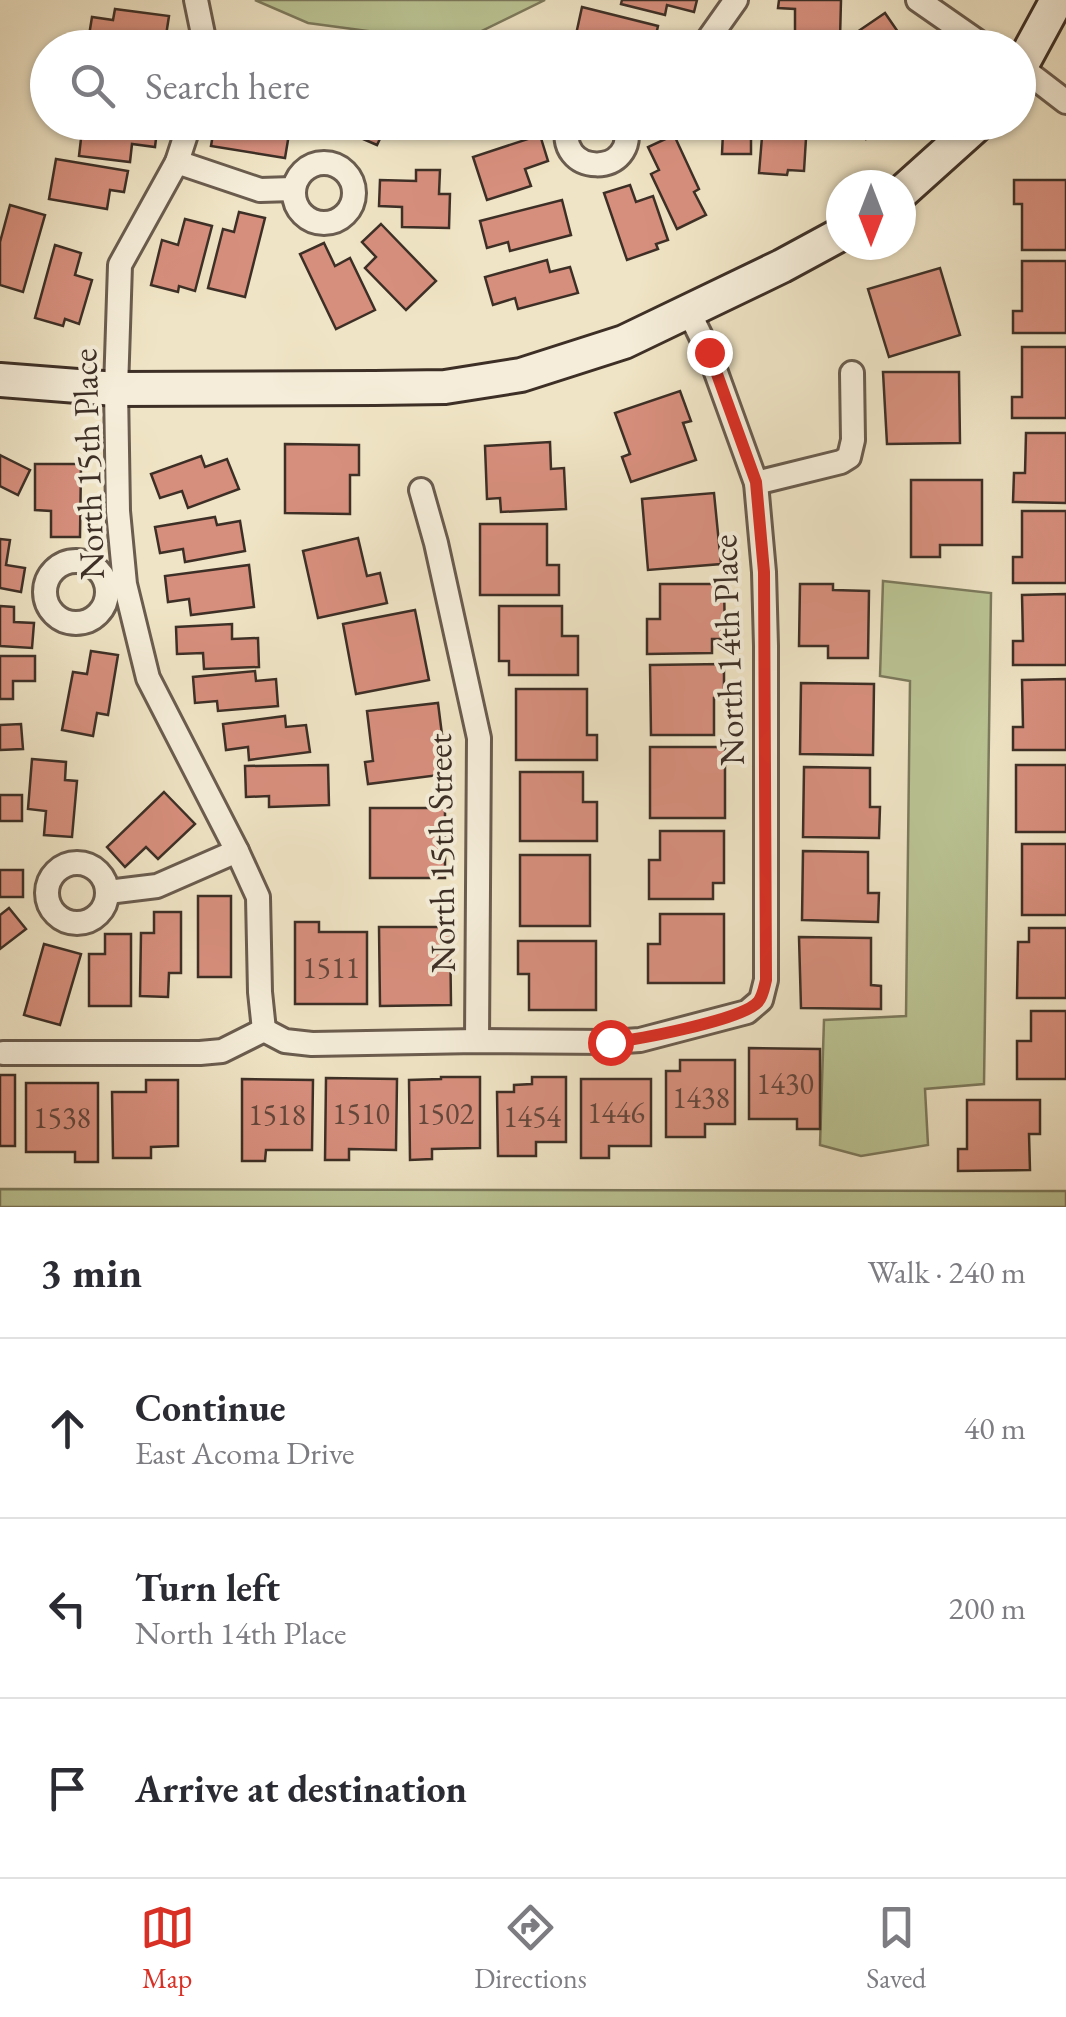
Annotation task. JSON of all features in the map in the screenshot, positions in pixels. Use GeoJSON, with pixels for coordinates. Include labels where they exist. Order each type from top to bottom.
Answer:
{"type":"FeatureCollection","features":[{"type":"Feature","properties":{"kind":"street"},"geometry":{"type":"LineString","coordinates":[[196,0],[202,30]]}},
{"type":"Feature","properties":{"kind":"street"},"geometry":{"type":"LineString","coordinates":[[715,30],[736,0]]}},
{"type":"Feature","properties":{"kind":"street"},"geometry":{"type":"LineString","coordinates":[[918,0],[961,30]]}},
{"type":"Feature","properties":{"kind":"street"},"geometry":{"type":"LineString","coordinates":[[1036,39],[1057,0]]}},
{"type":"Feature","properties":{"kind":"street"},"geometry":{"type":"LineString","coordinates":[[1036,80],[1066,102]]}},
{"type":"Feature","properties":{"kind":"street","name":"North 15th Place"},"geometry":{"type":"LineString","coordinates":[[184,140],[177,162],[120,265],[116,585],[148,678],[258,897],[264,1030]]}},
{"type":"Feature","properties":{"kind":"street"},"geometry":{"type":"LineString","coordinates":[[567,140],[574,156],[599,166],[620,155],[627,140]]}},
{"type":"Feature","properties":{"kind":"street"},"geometry":{"type":"LineString","coordinates":[[916,180],[960,140]]}},
{"type":"Feature","properties":{"kind":"street"},"geometry":{"type":"LineString","coordinates":[[177,162],[260,190],[293,190]]}},
{"type":"Feature","properties":{"kind":"street"},"geometry":{"type":"LineString","coordinates":[[0,380],[116,389],[375,388],[445,387],[521,375],[624,342],[826,242]]}},
{"type":"Feature","properties":{"kind":"street","name":"North 14th Place"},"geometry":{"type":"LineString","coordinates":[[477,1041],[640,1040],[746,1012],[761,1000],[766,980],[766,646],[756,482],[709,352],[688,310]]}},
{"type":"Feature","properties":{"kind":"street"},"geometry":{"type":"LineString","coordinates":[[756,482],[849,457],[854,440],[852,374]]}},
{"type":"Feature","properties":{"kind":"street","name":"North 15th Street"},"geometry":{"type":"LineString","coordinates":[[421,490],[479,738],[477,1041]]}},
{"type":"Feature","properties":{"kind":"street"},"geometry":{"type":"LineString","coordinates":[[108,892],[157,886],[238,851]]}},
{"type":"Feature","properties":{"kind":"street"},"geometry":{"type":"LineString","coordinates":[[3,1054],[200,1054],[222,1051],[264,1030],[285,1041],[312,1044],[477,1041]]}},
{"type":"Feature","properties":{"kind":"green space"},"geometry":{"type":"Polygon","coordinates":[[[255,0],[545,0],[484,30],[360,30],[308,23],[255,0]]]}},
{"type":"Feature","properties":{"kind":"green space"},"geometry":{"type":"Polygon","coordinates":[[[883,581],[991,593],[984,1084],[925,1089],[928,1145],[861,1156],[820,1145],[824,1020],[906,1016],[910,681],[880,676],[883,581]]]}},
{"type":"Feature","properties":{"kind":"green space"},"geometry":{"type":"Polygon","coordinates":[[[0,1189],[1066,1191],[1066,1207],[0,1207],[0,1189]]]}},
{"type":"Feature","properties":{"kind":"building"},"geometry":{"type":"Polygon","coordinates":[[[622,0],[697,0],[694,12],[667,5],[665,15],[621,4],[622,0]]]}},
{"type":"Feature","properties":{"kind":"building"},"geometry":{"type":"Polygon","coordinates":[[[779,0],[841,0],[840,30],[795,30],[795,9],[778,8],[779,0]]]}},
{"type":"Feature","properties":{"kind":"building"},"geometry":{"type":"Polygon","coordinates":[[[582,7],[658,26],[657,30],[577,30],[582,7]]]}},
{"type":"Feature","properties":{"kind":"building"},"geometry":{"type":"Polygon","coordinates":[[[115,9],[169,16],[167,30],[90,30],[92,17],[113,20],[115,9]]]}},
{"type":"Feature","properties":{"kind":"building"},"geometry":{"type":"Polygon","coordinates":[[[885,13],[897,30],[860,30],[885,13]]]}},
{"type":"Feature","properties":{"kind":"building"},"geometry":{"type":"Polygon","coordinates":[[[81,140],[156,140],[155,147],[132,144],[130,162],[79,156],[81,140]]]}},
{"type":"Feature","properties":{"kind":"building"},"geometry":{"type":"Polygon","coordinates":[[[212,140],[288,140],[285,158],[211,146],[212,140]]]}},
{"type":"Feature","properties":{"kind":"building"},"geometry":{"type":"Polygon","coordinates":[[[525,140],[542,140],[548,161],[525,169],[531,186],[487,200],[473,157],[525,140]]]}},
{"type":"Feature","properties":{"kind":"building"},"geometry":{"type":"Polygon","coordinates":[[[663,140],[676,140],[699,189],[694,192],[706,215],[677,229],[651,174],[659,170],[648,147],[663,140]]]}},
{"type":"Feature","properties":{"kind":"building"},"geometry":{"type":"Polygon","coordinates":[[[723,140],[751,140],[751,154],[722,154],[723,140]]]}},
{"type":"Feature","properties":{"kind":"building"},"geometry":{"type":"Polygon","coordinates":[[[762,140],[806,140],[804,171],[788,170],[787,175],[759,173],[762,140]]]}},
{"type":"Feature","properties":{"kind":"building"},"geometry":{"type":"Polygon","coordinates":[[[56,159],[128,171],[124,192],[110,190],[107,209],[49,199],[56,159]]]}},
{"type":"Feature","properties":{"kind":"building"},"geometry":{"type":"Polygon","coordinates":[[[416,170],[440,170],[439,194],[450,194],[449,228],[402,227],[402,207],[379,206],[380,180],[416,181],[416,170]]]}},
{"type":"Feature","properties":{"kind":"building"},"geometry":{"type":"Polygon","coordinates":[[[1014,180],[1066,180],[1066,250],[1022,250],[1022,204],[1014,204],[1014,180]]]}},
{"type":"Feature","properties":{"kind":"building"},"geometry":{"type":"Polygon","coordinates":[[[630,185],[636,202],[653,196],[668,240],[656,244],[658,249],[627,260],[604,193],[630,185]]]}},
{"type":"Feature","properties":{"kind":"building"},"geometry":{"type":"Polygon","coordinates":[[[562,200],[571,235],[510,251],[508,242],[487,248],[480,221],[562,200]]]}},
{"type":"Feature","properties":{"kind":"building"},"geometry":{"type":"Polygon","coordinates":[[[10,205],[45,215],[23,292],[0,285],[0,242],[10,205]]]}},
{"type":"Feature","properties":{"kind":"building"},"geometry":{"type":"Polygon","coordinates":[[[239,212],[265,218],[245,297],[208,288],[223,229],[234,232],[239,212]]]}},
{"type":"Feature","properties":{"kind":"building"},"geometry":{"type":"Polygon","coordinates":[[[185,219],[212,226],[195,291],[179,286],[178,292],[151,285],[162,240],[178,245],[185,219]]]}},
{"type":"Feature","properties":{"kind":"building"},"geometry":{"type":"Polygon","coordinates":[[[381,224],[436,281],[406,310],[365,268],[376,257],[362,242],[381,224]]]}},
{"type":"Feature","properties":{"kind":"building"},"geometry":{"type":"Polygon","coordinates":[[[324,243],[335,266],[350,258],[375,310],[336,329],[300,254],[324,243]]]}},
{"type":"Feature","properties":{"kind":"building"},"geometry":{"type":"Polygon","coordinates":[[[55,245],[81,253],[75,275],[92,280],[79,324],[65,319],[63,326],[35,318],[55,245]]]}},
{"type":"Feature","properties":{"kind":"building"},"geometry":{"type":"Polygon","coordinates":[[[547,260],[550,272],[570,267],[578,293],[518,309],[515,298],[493,305],[485,277],[547,260]]]}},
{"type":"Feature","properties":{"kind":"building"},"geometry":{"type":"Polygon","coordinates":[[[1022,261],[1066,261],[1066,333],[1013,333],[1013,311],[1022,311],[1022,261]]]}},
{"type":"Feature","properties":{"kind":"building"},"geometry":{"type":"Polygon","coordinates":[[[940,268],[960,335],[889,357],[868,289],[940,268]]]}},
{"type":"Feature","properties":{"kind":"building"},"geometry":{"type":"Polygon","coordinates":[[[1022,347],[1066,347],[1066,418],[1012,418],[1012,397],[1022,397],[1022,347]]]}},
{"type":"Feature","properties":{"kind":"building"},"geometry":{"type":"Polygon","coordinates":[[[883,372],[959,372],[960,443],[887,444],[883,372]]]}},
{"type":"Feature","properties":{"kind":"building"},"geometry":{"type":"Polygon","coordinates":[[[680,391],[691,421],[683,423],[696,460],[631,482],[622,457],[630,454],[615,413],[680,391]]]}},
{"type":"Feature","properties":{"kind":"building"},"geometry":{"type":"Polygon","coordinates":[[[1026,433],[1066,433],[1066,503],[1013,502],[1014,473],[1025,473],[1026,433]]]}},
{"type":"Feature","properties":{"kind":"building"},"geometry":{"type":"Polygon","coordinates":[[[550,442],[551,469],[564,468],[566,509],[501,512],[500,498],[487,499],[485,446],[550,442]]]}},
{"type":"Feature","properties":{"kind":"building"},"geometry":{"type":"Polygon","coordinates":[[[285,444],[359,445],[359,475],[350,475],[350,514],[285,513],[285,444]]]}},
{"type":"Feature","properties":{"kind":"building"},"geometry":{"type":"Polygon","coordinates":[[[0,455],[30,470],[18,495],[0,486],[0,455]]]}},
{"type":"Feature","properties":{"kind":"building"},"geometry":{"type":"Polygon","coordinates":[[[201,456],[205,467],[227,459],[239,489],[188,508],[182,491],[160,498],[151,474],[201,456]]]}},
{"type":"Feature","properties":{"kind":"building"},"geometry":{"type":"Polygon","coordinates":[[[35,464],[81,464],[80,537],[51,537],[51,511],[35,510],[35,464]]]}},
{"type":"Feature","properties":{"kind":"building"},"geometry":{"type":"Polygon","coordinates":[[[911,480],[982,480],[982,545],[940,545],[940,557],[911,557],[911,480]]]}},
{"type":"Feature","properties":{"kind":"building"},"geometry":{"type":"Polygon","coordinates":[[[714,493],[721,564],[648,570],[642,499],[714,493]]]}},
{"type":"Feature","properties":{"kind":"building"},"geometry":{"type":"Polygon","coordinates":[[[1022,511],[1066,511],[1066,583],[1013,583],[1013,557],[1022,557],[1022,511]]]}},
{"type":"Feature","properties":{"kind":"building"},"geometry":{"type":"Polygon","coordinates":[[[215,517],[217,525],[240,521],[245,551],[185,562],[183,549],[160,553],[155,527],[215,517]]]}},
{"type":"Feature","properties":{"kind":"building"},"geometry":{"type":"Polygon","coordinates":[[[480,524],[547,524],[547,565],[559,565],[559,595],[480,595],[480,524]]]}},
{"type":"Feature","properties":{"kind":"building"},"geometry":{"type":"Polygon","coordinates":[[[358,538],[367,576],[380,573],[387,603],[318,618],[303,551],[358,538]]]}},
{"type":"Feature","properties":{"kind":"building"},"geometry":{"type":"Polygon","coordinates":[[[0,539],[10,540],[6,565],[25,568],[21,592],[0,588],[0,539]]]}},
{"type":"Feature","properties":{"kind":"building"},"geometry":{"type":"Polygon","coordinates":[[[249,565],[254,607],[191,615],[189,599],[168,602],[165,576],[249,565]]]}},
{"type":"Feature","properties":{"kind":"building"},"geometry":{"type":"Polygon","coordinates":[[[660,584],[724,584],[725,639],[712,639],[712,653],[647,654],[647,619],[660,619],[660,584]]]}},
{"type":"Feature","properties":{"kind":"building"},"geometry":{"type":"Polygon","coordinates":[[[800,584],[833,584],[833,590],[869,591],[868,658],[828,658],[828,646],[799,646],[800,584]]]}},
{"type":"Feature","properties":{"kind":"building"},"geometry":{"type":"Polygon","coordinates":[[[1066,594],[1066,665],[1013,665],[1013,641],[1023,641],[1022,595],[1066,594]]]}},
{"type":"Feature","properties":{"kind":"building"},"geometry":{"type":"Polygon","coordinates":[[[0,606],[14,607],[14,622],[34,623],[32,648],[0,646],[0,606]]]}},
{"type":"Feature","properties":{"kind":"building"},"geometry":{"type":"Polygon","coordinates":[[[499,606],[562,606],[562,636],[578,636],[578,675],[509,675],[509,661],[499,661],[499,606]]]}},
{"type":"Feature","properties":{"kind":"building"},"geometry":{"type":"Polygon","coordinates":[[[415,610],[429,680],[356,694],[343,624],[415,610]]]}},
{"type":"Feature","properties":{"kind":"building"},"geometry":{"type":"Polygon","coordinates":[[[232,624],[232,639],[258,638],[259,667],[204,669],[203,653],[177,654],[176,627],[232,624]]]}},
{"type":"Feature","properties":{"kind":"building"},"geometry":{"type":"Polygon","coordinates":[[[91,651],[118,655],[108,715],[97,713],[93,736],[62,730],[73,672],[87,674],[91,651]]]}},
{"type":"Feature","properties":{"kind":"building"},"geometry":{"type":"Polygon","coordinates":[[[0,656],[35,656],[35,681],[13,681],[13,699],[0,699],[0,656]]]}},
{"type":"Feature","properties":{"kind":"building"},"geometry":{"type":"Polygon","coordinates":[[[724,664],[724,698],[714,698],[714,735],[651,735],[650,665],[724,664]]]}},
{"type":"Feature","properties":{"kind":"building"},"geometry":{"type":"Polygon","coordinates":[[[255,671],[256,681],[276,679],[278,706],[218,711],[217,701],[195,703],[193,677],[255,671]]]}},
{"type":"Feature","properties":{"kind":"building"},"geometry":{"type":"Polygon","coordinates":[[[1066,679],[1066,750],[1013,750],[1013,727],[1023,727],[1022,680],[1066,679]]]}},
{"type":"Feature","properties":{"kind":"building"},"geometry":{"type":"Polygon","coordinates":[[[801,683],[874,684],[873,755],[800,754],[801,683]]]}},
{"type":"Feature","properties":{"kind":"building"},"geometry":{"type":"Polygon","coordinates":[[[516,689],[587,689],[587,735],[597,735],[597,760],[516,760],[516,689]]]}},
{"type":"Feature","properties":{"kind":"building"},"geometry":{"type":"Polygon","coordinates":[[[438,703],[447,774],[368,784],[365,762],[373,761],[367,711],[438,703]]]}},
{"type":"Feature","properties":{"kind":"building"},"geometry":{"type":"Polygon","coordinates":[[[285,716],[286,727],[306,725],[310,752],[249,760],[248,747],[226,750],[223,724],[285,716]]]}},
{"type":"Feature","properties":{"kind":"building"},"geometry":{"type":"Polygon","coordinates":[[[21,724],[23,749],[0,750],[0,725],[21,724]]]}},
{"type":"Feature","properties":{"kind":"building"},"geometry":{"type":"Polygon","coordinates":[[[650,747],[725,747],[725,818],[650,818],[650,747]]]}},
{"type":"Feature","properties":{"kind":"building"},"geometry":{"type":"Polygon","coordinates":[[[32,759],[66,762],[65,780],[77,781],[72,837],[44,835],[46,811],[28,809],[32,759]]]}},
{"type":"Feature","properties":{"kind":"building"},"geometry":{"type":"Polygon","coordinates":[[[328,765],[329,805],[269,807],[269,796],[246,797],[245,766],[328,765]]]}},
{"type":"Feature","properties":{"kind":"building"},"geometry":{"type":"Polygon","coordinates":[[[1016,765],[1066,765],[1066,832],[1016,832],[1016,765]]]}},
{"type":"Feature","properties":{"kind":"building"},"geometry":{"type":"Polygon","coordinates":[[[804,767],[870,768],[870,807],[880,807],[879,838],[803,837],[804,767]]]}},
{"type":"Feature","properties":{"kind":"building"},"geometry":{"type":"Polygon","coordinates":[[[520,772],[583,772],[583,802],[597,802],[597,841],[520,841],[520,772]]]}},
{"type":"Feature","properties":{"kind":"building"},"geometry":{"type":"Polygon","coordinates":[[[164,792],[195,824],[158,859],[146,847],[125,867],[107,847],[164,792]]]}},
{"type":"Feature","properties":{"kind":"building"},"geometry":{"type":"Polygon","coordinates":[[[0,795],[22,795],[22,821],[0,821],[0,795]]]}},
{"type":"Feature","properties":{"kind":"building"},"geometry":{"type":"Polygon","coordinates":[[[370,808],[445,808],[445,878],[370,878],[370,808]]]}},
{"type":"Feature","properties":{"kind":"building"},"geometry":{"type":"Polygon","coordinates":[[[660,831],[724,831],[724,883],[713,883],[713,899],[649,899],[649,860],[660,860],[660,831]]]}},
{"type":"Feature","properties":{"kind":"building"},"geometry":{"type":"Polygon","coordinates":[[[1022,844],[1066,844],[1066,915],[1022,915],[1022,844]]]}},
{"type":"Feature","properties":{"kind":"building"},"geometry":{"type":"Polygon","coordinates":[[[803,851],[868,852],[868,893],[879,893],[878,922],[802,920],[803,851]]]}},
{"type":"Feature","properties":{"kind":"building"},"geometry":{"type":"Polygon","coordinates":[[[520,855],[590,855],[590,926],[520,926],[520,855]]]}},
{"type":"Feature","properties":{"kind":"building"},"geometry":{"type":"Polygon","coordinates":[[[0,870],[23,870],[23,897],[0,897],[0,870]]]}},
{"type":"Feature","properties":{"kind":"building"},"geometry":{"type":"Polygon","coordinates":[[[198,896],[231,896],[231,977],[198,977],[198,896]]]}},
{"type":"Feature","properties":{"kind":"building"},"geometry":{"type":"Polygon","coordinates":[[[9,908],[26,929],[0,949],[0,915],[9,908]]]}},
{"type":"Feature","properties":{"kind":"building"},"geometry":{"type":"Polygon","coordinates":[[[154,912],[181,912],[181,973],[169,973],[168,997],[140,996],[141,933],[154,933],[154,912]]]}},
{"type":"Feature","properties":{"kind":"building"},"geometry":{"type":"Polygon","coordinates":[[[660,914],[724,914],[724,983],[648,983],[648,944],[660,944],[660,914]]]}},
{"type":"Feature","properties":{"kind":"building"},"geometry":{"type":"Polygon","coordinates":[[[295,922],[319,922],[319,932],[367,932],[367,1004],[295,1004],[295,922]]]}},
{"type":"Feature","properties":{"kind":"building"},"geometry":{"type":"Polygon","coordinates":[[[379,927],[450,927],[451,1005],[380,1006],[379,927]]]}},
{"type":"Feature","properties":{"kind":"building"},"geometry":{"type":"Polygon","coordinates":[[[1029,928],[1066,928],[1066,998],[1017,998],[1018,942],[1029,942],[1029,928]]]}},
{"type":"Feature","properties":{"kind":"building"},"geometry":{"type":"Polygon","coordinates":[[[105,934],[131,934],[131,1006],[89,1006],[89,954],[105,954],[105,934]]]}},
{"type":"Feature","properties":{"kind":"building"},"geometry":{"type":"Polygon","coordinates":[[[799,937],[871,938],[871,985],[881,986],[881,1009],[801,1008],[799,937]]]}},
{"type":"Feature","properties":{"kind":"building"},"geometry":{"type":"Polygon","coordinates":[[[518,941],[596,941],[596,1010],[529,1010],[529,974],[518,974],[518,941]]]}},
{"type":"Feature","properties":{"kind":"building"},"geometry":{"type":"Polygon","coordinates":[[[44,944],[81,954],[60,1025],[24,1015],[44,944]]]}},
{"type":"Feature","properties":{"kind":"building"},"geometry":{"type":"Polygon","coordinates":[[[1031,1011],[1066,1011],[1066,1079],[1017,1079],[1017,1041],[1031,1041],[1031,1011]]]}},
{"type":"Feature","properties":{"kind":"building"},"geometry":{"type":"Polygon","coordinates":[[[749,1048],[820,1049],[820,1129],[797,1129],[797,1119],[749,1119],[749,1048]]]}},
{"type":"Feature","properties":{"kind":"building"},"geometry":{"type":"Polygon","coordinates":[[[680,1060],[735,1060],[735,1124],[705,1124],[705,1137],[666,1137],[666,1071],[680,1071],[680,1060]]]}},
{"type":"Feature","properties":{"kind":"building"},"geometry":{"type":"Polygon","coordinates":[[[0,1075],[15,1075],[15,1146],[0,1146],[0,1075]]]}},
{"type":"Feature","properties":{"kind":"building"},"geometry":{"type":"Polygon","coordinates":[[[480,1077],[480,1148],[432,1149],[432,1159],[410,1160],[409,1080],[480,1077]]]}},
{"type":"Feature","properties":{"kind":"building"},"geometry":{"type":"Polygon","coordinates":[[[532,1077],[566,1077],[566,1142],[536,1142],[536,1156],[498,1156],[497,1092],[514,1092],[514,1085],[532,1084],[532,1077]]]}},
{"type":"Feature","properties":{"kind":"building"},"geometry":{"type":"Polygon","coordinates":[[[326,1078],[397,1079],[396,1150],[349,1149],[349,1160],[325,1160],[326,1078]]]}},
{"type":"Feature","properties":{"kind":"building"},"geometry":{"type":"Polygon","coordinates":[[[242,1079],[313,1080],[312,1150],[266,1150],[265,1161],[242,1161],[242,1079]]]}},
{"type":"Feature","properties":{"kind":"building"},"geometry":{"type":"Polygon","coordinates":[[[581,1079],[651,1079],[651,1146],[609,1146],[609,1158],[581,1158],[581,1079]]]}},
{"type":"Feature","properties":{"kind":"building"},"geometry":{"type":"Polygon","coordinates":[[[146,1080],[178,1080],[178,1146],[151,1147],[151,1158],[113,1158],[112,1092],[146,1092],[146,1080]]]}},
{"type":"Feature","properties":{"kind":"building"},"geometry":{"type":"Polygon","coordinates":[[[26,1083],[98,1083],[98,1162],[75,1162],[75,1152],[26,1152],[26,1083]]]}},
{"type":"Feature","properties":{"kind":"building"},"geometry":{"type":"Polygon","coordinates":[[[967,1100],[1040,1100],[1040,1134],[1029,1134],[1030,1170],[958,1171],[958,1149],[967,1149],[967,1100]]]}},
{"type":"Feature","properties":{"kind":"route"},"geometry":{"type":"LineString","coordinates":[[610,1042],[640,1040],[746,1012],[761,1000],[766,980],[766,646],[756,482],[709,352]]}}]}
